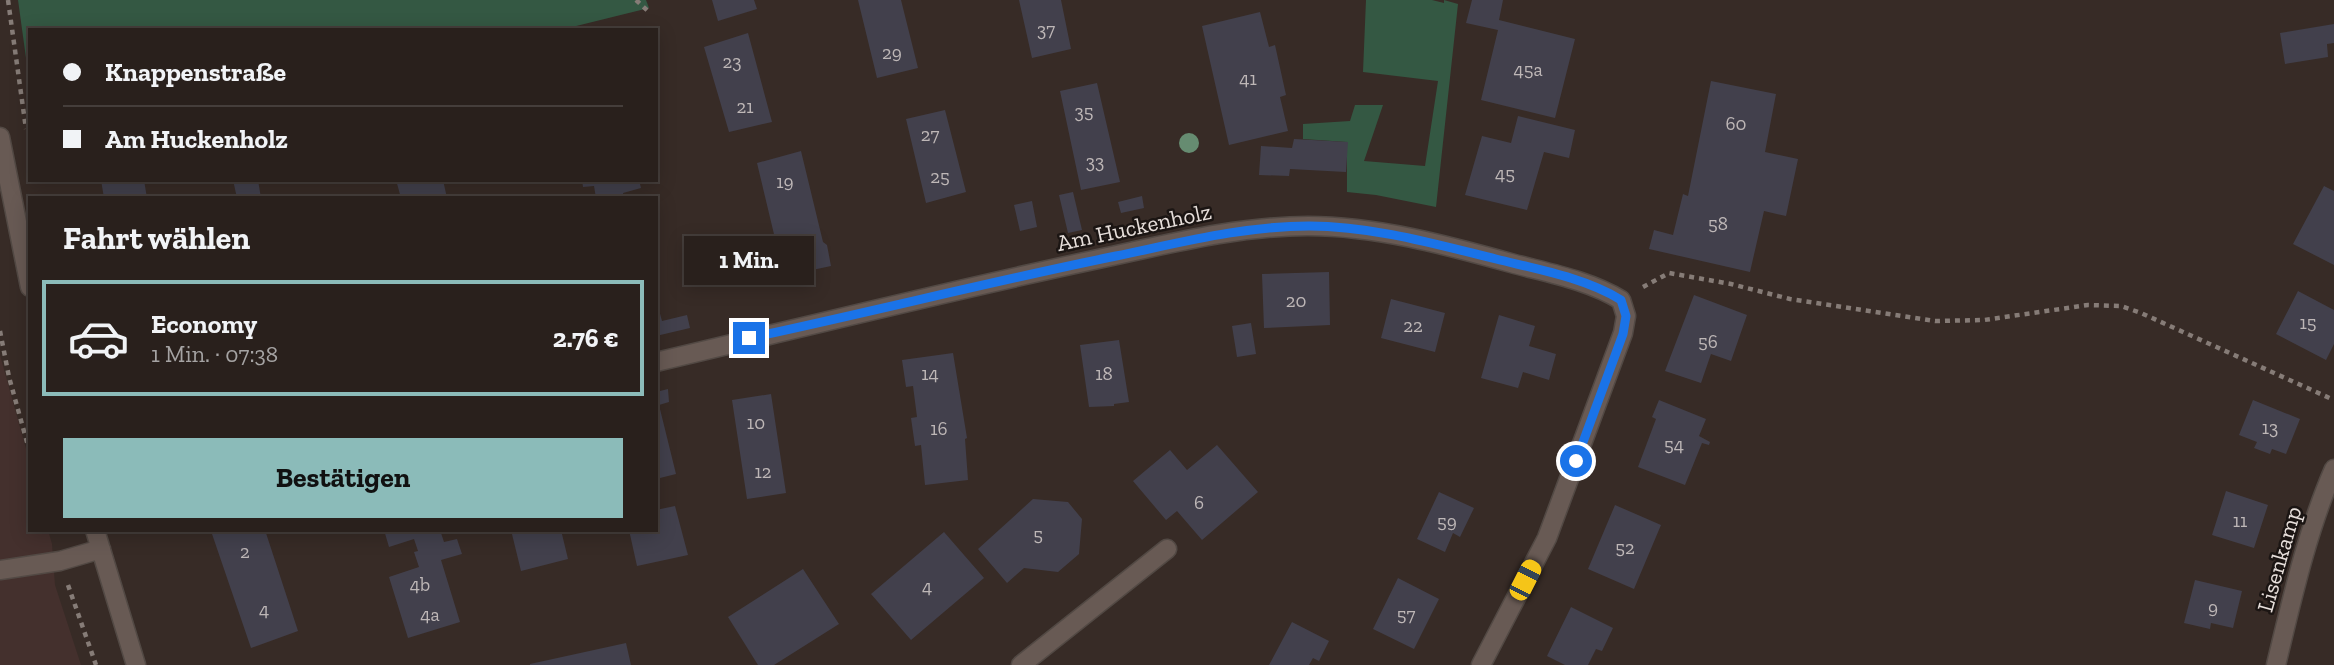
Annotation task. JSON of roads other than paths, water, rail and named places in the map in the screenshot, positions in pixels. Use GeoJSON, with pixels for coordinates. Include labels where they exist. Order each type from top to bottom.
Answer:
{"type":"FeatureCollection","features":[{"type":"Feature","properties":{"kind":"street"},"geometry":{"type":"LineString","coordinates":[[0,137],[28,277]]}},
{"type":"Feature","properties":{"kind":"street","name":"Am Huckenholz"},"geometry":{"type":"LineString","coordinates":[[658,361],[749,338],[1066,266],[1226,233],[1270,227],[1310,226],[1363,230],[1439,244],[1597,287],[1621,300],[1626,316],[1623,334],[1547,538],[1481,665]]}},
{"type":"Feature","properties":{"kind":"street","name":"Lisenkamp"},"geometry":{"type":"LineString","coordinates":[[2276,665],[2297,580],[2334,469]]}},
{"type":"Feature","properties":{"kind":"street"},"geometry":{"type":"LineString","coordinates":[[96,532],[136,665]]}},
{"type":"Feature","properties":{"kind":"street"},"geometry":{"type":"LineString","coordinates":[[0,570],[60,562],[101,549]]}},
{"type":"Feature","properties":{"kind":"street"},"geometry":{"type":"LineString","coordinates":[[1021,665],[1167,549]]}}]}
